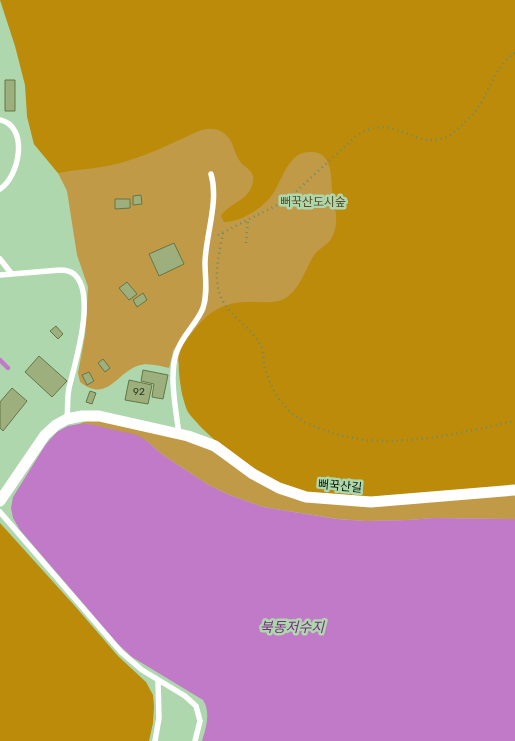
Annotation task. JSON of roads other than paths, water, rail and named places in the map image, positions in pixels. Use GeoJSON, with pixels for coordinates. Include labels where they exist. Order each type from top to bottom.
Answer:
{"type":"FeatureCollection","features":[{"type":"Feature","properties":{"kind":"street","name":"뻐꾹산길"},"geometry":{"type":"LineString","coordinates":[[0,500],[45,435],[56,425],[67,419],[82,416],[99,416],[179,434],[215,446],[253,474],[279,488],[306,496],[371,502],[515,490]]}},
{"type":"Feature","properties":{"kind":"lane"},"geometry":{"type":"LineString","coordinates":[[0,120],[12,125],[16,132],[18,150],[11,177],[7,184],[0,189]]}},
{"type":"Feature","properties":{"kind":"lane"},"geometry":{"type":"LineString","coordinates":[[179,434],[174,390],[176,354],[182,340],[203,308],[205,298],[206,248],[214,192],[211,174]]}},
{"type":"Feature","properties":{"kind":"lane"},"geometry":{"type":"LineString","coordinates":[[0,259],[11,272]]}},
{"type":"Feature","properties":{"kind":"lane"},"geometry":{"type":"LineString","coordinates":[[0,275],[11,272],[60,270],[74,274],[80,281],[83,290],[83,323],[77,358],[69,388],[67,419]]}},
{"type":"Feature","properties":{"kind":"lane"},"geometry":{"type":"LineString","coordinates":[[0,512],[121,652],[132,662],[185,696],[196,706],[200,721],[195,741]]}},
{"type":"Feature","properties":{"kind":"lane"},"geometry":{"type":"LineString","coordinates":[[155,741],[159,718],[158,680]]}},
{"type":"Feature","properties":{"kind":"water","name":"북동저수지"},"geometry":{"type":"Polygon","coordinates":[[[89,424],[137,435],[207,484],[227,494],[263,507],[337,519],[366,521],[433,518],[515,519],[515,741],[202,741],[207,715],[203,700],[132,657],[118,644],[20,530],[13,518],[11,508],[13,497],[46,444],[57,432],[68,426],[89,424]]]}},
{"type":"Feature","properties":{"kind":"waterway"},"geometry":{"type":"LineString","coordinates":[[0,360],[8,368]]}},
{"type":"Feature","properties":{"kind":"park label","name":"뻐꾹산도시숲"},"geometry":{"type":"Point","coordinates":[313,202]}}]}
